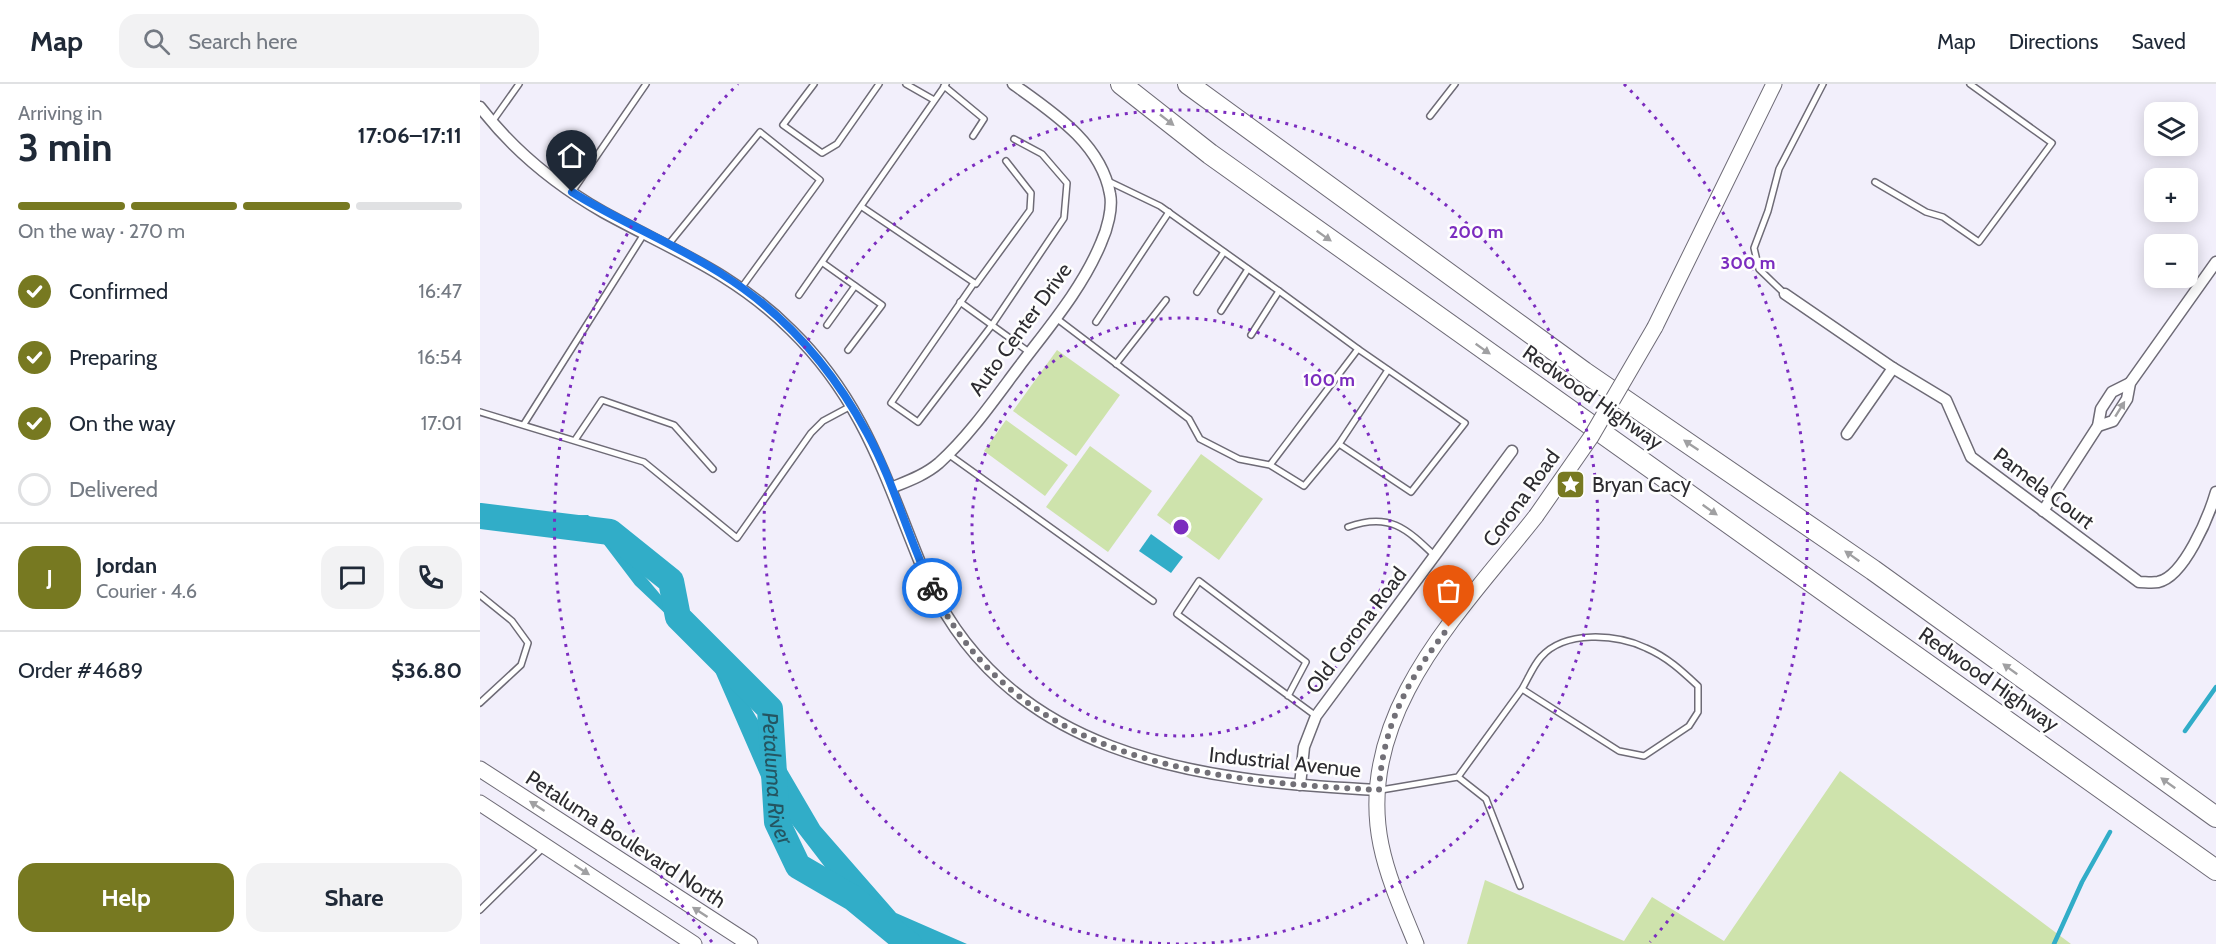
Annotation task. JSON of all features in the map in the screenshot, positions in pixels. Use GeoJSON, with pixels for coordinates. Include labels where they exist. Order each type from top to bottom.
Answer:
{"type":"FeatureCollection","features":[{"type":"Feature","properties":{"kind":"highway","name":"Redwood Highway"},"geometry":{"type":"LineString","coordinates":[[1121,84],[1219,161],[2216,870]]}},
{"type":"Feature","properties":{"kind":"highway","name":"Redwood Highway"},"geometry":{"type":"LineString","coordinates":[[1188,84],[1584,372],[1864,564],[2216,817]]}},
{"type":"Feature","properties":{"kind":"main road","name":"Corona Road"},"geometry":{"type":"LineString","coordinates":[[1416,944],[1381,844],[1379,790],[1385,741],[1404,694],[1437,642],[1536,516],[1591,437],[1655,327],[1774,84]]}},
{"type":"Feature","properties":{"kind":"main road","name":"Petaluma Boulevard North"},"geometry":{"type":"LineString","coordinates":[[480,769],[750,944]]}},
{"type":"Feature","properties":{"kind":"main road"},"geometry":{"type":"LineString","coordinates":[[480,803],[694,944]]}},
{"type":"Feature","properties":{"kind":"street","name":"Auto Center Drive"},"geometry":{"type":"LineString","coordinates":[[891,488],[929,471],[948,454],[1030,353],[1070,299],[1102,243],[1111,196],[1092,151],[1057,116],[1013,84]]}},
{"type":"Feature","properties":{"kind":"street","name":"Industrial Avenue"},"geometry":{"type":"LineString","coordinates":[[481,109],[543,171],[572,192],[644,234],[742,287],[768,308],[814,354],[852,405],[882,464],[922,568],[949,618],[980,659],[1013,691],[1044,714],[1080,734],[1158,764],[1248,782],[1379,790]]}},
{"type":"Feature","properties":{"kind":"street"},"geometry":{"type":"LineString","coordinates":[[2043,511],[2098,426],[2101,409],[2112,392],[2130,382],[2216,262]]}},
{"type":"Feature","properties":{"kind":"street","name":"Pamela Court"},"geometry":{"type":"LineString","coordinates":[[1785,294],[1893,368],[1946,400],[1971,457],[2139,582],[2159,582],[2177,571],[2213,511]]}},
{"type":"Feature","properties":{"kind":"street"},"geometry":{"type":"LineString","coordinates":[[1846,434],[1893,368]]}},
{"type":"Feature","properties":{"kind":"street"},"geometry":{"type":"LineString","coordinates":[[2098,426],[2113,421],[2127,399],[2130,382]]}},
{"type":"Feature","properties":{"kind":"street","name":"Old Corona Road"},"geometry":{"type":"LineString","coordinates":[[1300,785],[1304,747],[1316,716],[1512,451]]}},
{"type":"Feature","properties":{"kind":"street"},"geometry":{"type":"LineString","coordinates":[[2213,511],[2216,492]]}},
{"type":"Feature","properties":{"kind":"lane"},"geometry":{"type":"LineString","coordinates":[[492,122],[519,84]]}},
{"type":"Feature","properties":{"kind":"lane"},"geometry":{"type":"LineString","coordinates":[[572,192],[646,84]]}},
{"type":"Feature","properties":{"kind":"lane"},"geometry":{"type":"LineString","coordinates":[[814,84],[783,125],[822,153],[837,144],[879,84]]}},
{"type":"Feature","properties":{"kind":"lane"},"geometry":{"type":"LineString","coordinates":[[906,84],[934,100]]}},
{"type":"Feature","properties":{"kind":"lane"},"geometry":{"type":"LineString","coordinates":[[1430,116],[1455,84]]}},
{"type":"Feature","properties":{"kind":"lane"},"geometry":{"type":"LineString","coordinates":[[1785,294],[1759,269],[1754,248],[1768,211],[1779,169],[1823,84]]}},
{"type":"Feature","properties":{"kind":"lane"},"geometry":{"type":"LineString","coordinates":[[1875,182],[1926,212],[1943,217],[1979,242],[2052,143],[1970,84]]}},
{"type":"Feature","properties":{"kind":"lane"},"geometry":{"type":"LineString","coordinates":[[799,295],[945,85],[984,119],[972,136]]}},
{"type":"Feature","properties":{"kind":"lane"},"geometry":{"type":"LineString","coordinates":[[668,245],[760,132],[820,180],[742,287]]}},
{"type":"Feature","properties":{"kind":"lane"},"geometry":{"type":"LineString","coordinates":[[1006,161],[1031,193],[1030,210],[976,284],[974,283],[960,302],[891,403],[918,422],[992,325],[1064,219],[1067,183],[1042,154],[1014,139]]}},
{"type":"Feature","properties":{"kind":"lane"},"geometry":{"type":"LineString","coordinates":[[1106,180],[1168,212],[1465,423],[1412,492],[1339,444]]}},
{"type":"Feature","properties":{"kind":"lane"},"geometry":{"type":"LineString","coordinates":[[862,207],[974,283]]}},
{"type":"Feature","properties":{"kind":"lane"},"geometry":{"type":"LineString","coordinates":[[1096,322],[1168,212]]}},
{"type":"Feature","properties":{"kind":"lane"},"geometry":{"type":"LineString","coordinates":[[524,424],[644,234]]}},
{"type":"Feature","properties":{"kind":"lane"},"geometry":{"type":"LineString","coordinates":[[1197,292],[1224,252]]}},
{"type":"Feature","properties":{"kind":"lane"},"geometry":{"type":"LineString","coordinates":[[823,262],[882,305],[848,350]]}},
{"type":"Feature","properties":{"kind":"lane"},"geometry":{"type":"LineString","coordinates":[[1221,311],[1248,269]]}},
{"type":"Feature","properties":{"kind":"lane"},"geometry":{"type":"LineString","coordinates":[[827,325],[855,286]]}},
{"type":"Feature","properties":{"kind":"lane"},"geometry":{"type":"LineString","coordinates":[[1251,334],[1279,291]]}},
{"type":"Feature","properties":{"kind":"lane"},"geometry":{"type":"LineString","coordinates":[[1116,364],[1166,300]]}},
{"type":"Feature","properties":{"kind":"lane"},"geometry":{"type":"LineString","coordinates":[[960,302],[1030,353]]}},
{"type":"Feature","properties":{"kind":"lane"},"geometry":{"type":"LineString","coordinates":[[1056,318],[1189,419],[1200,439],[1239,459],[1270,465],[1304,486],[1339,444],[1388,370]]}},
{"type":"Feature","properties":{"kind":"lane"},"geometry":{"type":"LineString","coordinates":[[1270,465],[1358,349]]}},
{"type":"Feature","properties":{"kind":"lane"},"geometry":{"type":"LineString","coordinates":[[575,440],[602,400],[674,425],[713,469]]}},
{"type":"Feature","properties":{"kind":"lane"},"geometry":{"type":"LineString","coordinates":[[480,412],[644,462],[737,538],[811,433],[824,421],[852,405]]}},
{"type":"Feature","properties":{"kind":"lane"},"geometry":{"type":"LineString","coordinates":[[948,454],[1153,601]]}},
{"type":"Feature","properties":{"kind":"lane"},"geometry":{"type":"LineString","coordinates":[[1347,527],[1369,521],[1401,526],[1435,556]]}},
{"type":"Feature","properties":{"kind":"lane"},"geometry":{"type":"LineString","coordinates":[[1288,696],[1306,662],[1199,581],[1177,614],[1288,696],[1316,716]]}},
{"type":"Feature","properties":{"kind":"lane"},"geometry":{"type":"LineString","coordinates":[[480,595],[512,621],[528,643],[521,665],[480,703]]}},
{"type":"Feature","properties":{"kind":"lane"},"geometry":{"type":"LineString","coordinates":[[1379,790],[1458,777],[1522,689],[1541,657],[1559,643],[1578,638],[1614,640],[1645,647],[1675,664],[1698,686],[1698,712],[1689,726],[1644,756],[1619,751],[1522,689]]}},
{"type":"Feature","properties":{"kind":"lane"},"geometry":{"type":"LineString","coordinates":[[1458,777],[1486,799],[1520,886]]}},
{"type":"Feature","properties":{"kind":"lane"},"geometry":{"type":"LineString","coordinates":[[480,910],[545,846]]}},
{"type":"Feature","properties":{"kind":"green space"},"geometry":{"type":"Polygon","coordinates":[[[1057,350],[1120,395],[1076,456],[1013,411],[1057,350]]]}},
{"type":"Feature","properties":{"kind":"green space"},"geometry":{"type":"Polygon","coordinates":[[[1006,420],[1068,465],[1045,496],[984,451],[1006,420]]]}},
{"type":"Feature","properties":{"kind":"green space"},"geometry":{"type":"Polygon","coordinates":[[[1090,446],[1152,491],[1108,552],[1046,507],[1090,446]]]}},
{"type":"Feature","properties":{"kind":"green space"},"geometry":{"type":"Polygon","coordinates":[[[1201,454],[1263,499],[1219,560],[1157,515],[1201,454]]]}},
{"type":"Feature","properties":{"kind":"green space"},"geometry":{"type":"Polygon","coordinates":[[[1840,771],[2071,944],[1467,944],[1485,880],[1624,941],[1652,897],[1724,941],[1840,771]]]}},
{"type":"Feature","properties":{"kind":"water"},"geometry":{"type":"Polygon","coordinates":[[[480,508],[538,516],[588,515],[617,543],[664,599],[707,633],[820,826],[896,913],[967,944],[914,944],[848,897],[768,793],[707,653],[635,585],[597,535],[480,516],[480,508]]]}},
{"type":"Feature","properties":{"kind":"water"},"geometry":{"type":"Polygon","coordinates":[[[1151,534],[1183,557],[1171,573],[1139,551],[1151,534]]]}},
{"type":"Feature","properties":{"kind":"waterway","name":"Petaluma River"},"geometry":{"type":"LineString","coordinates":[[480,516],[610,532],[671,581],[678,617],[770,709],[777,822],[798,866],[853,898],[909,944]]}},
{"type":"Feature","properties":{"kind":"waterway"},"geometry":{"type":"LineString","coordinates":[[2185,731],[2216,687]]}},
{"type":"Feature","properties":{"kind":"waterway"},"geometry":{"type":"LineString","coordinates":[[2054,944],[2082,882],[2110,832]]}},
{"type":"Feature","properties":{"kind":"way so far"},"geometry":{"type":"LineString","coordinates":[[932,588],[965,642],[988,668],[1013,691],[1044,714],[1080,734],[1158,764],[1248,782],[1379,790],[1385,741],[1393,717],[1419,669],[1449,627]]}},
{"type":"Feature","properties":{"kind":"place","name":"Bryan Cacy"},"geometry":{"type":"Point","coordinates":[1571,484]}},
{"type":"Feature","properties":{"kind":"route"},"geometry":{"type":"LineString","coordinates":[[572,192],[742,287],[768,308],[814,354],[852,405],[868,434],[932,588]]}}]}
